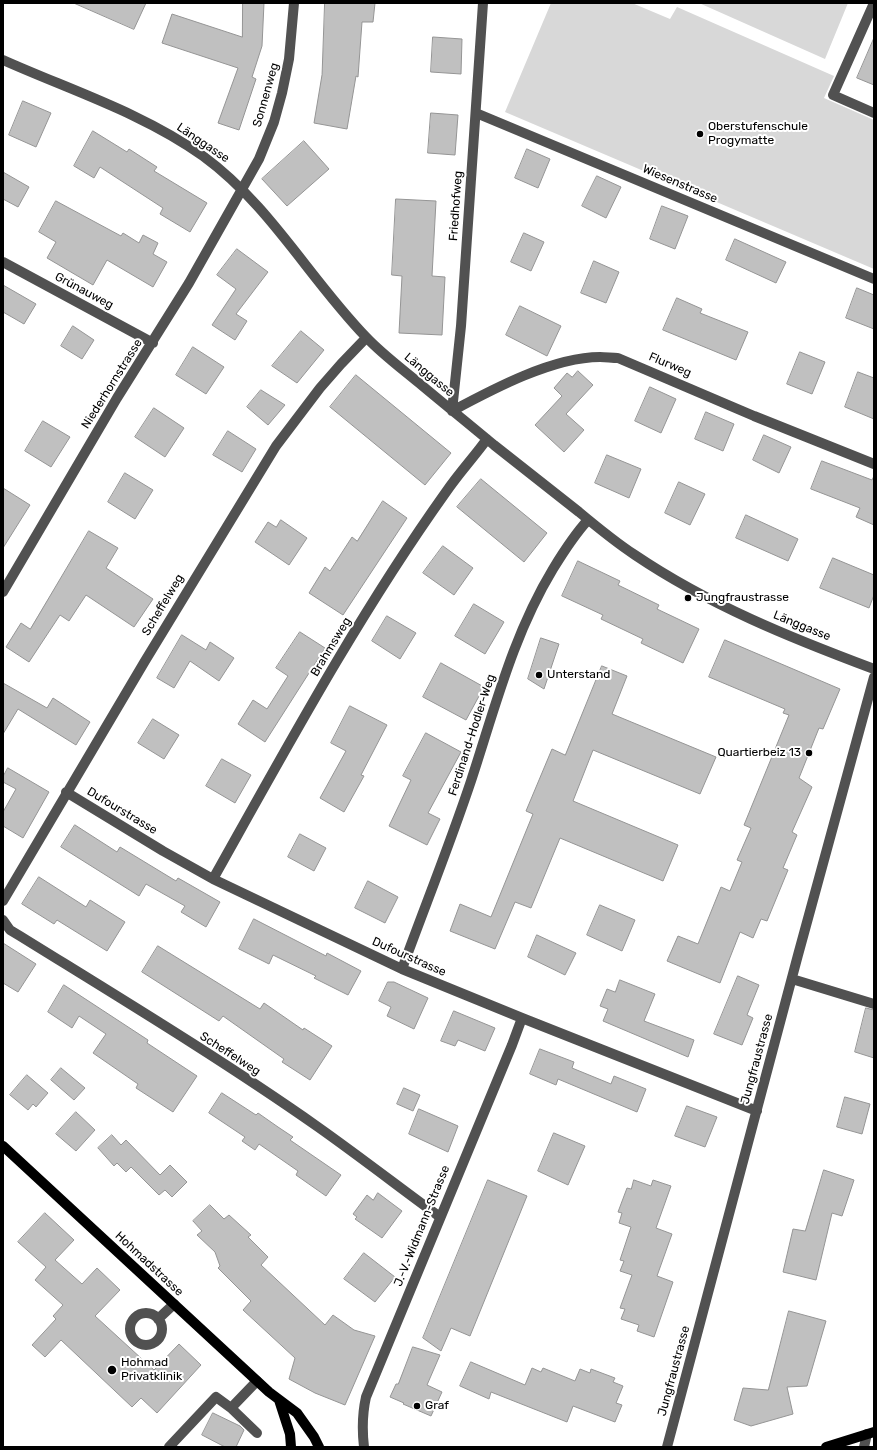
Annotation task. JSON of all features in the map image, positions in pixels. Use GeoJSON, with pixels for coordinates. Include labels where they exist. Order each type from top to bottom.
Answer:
{"type":"FeatureCollection","features":[{"type":"Feature","properties":{"kind":"main road","name":"Hohmadstrasse"},"geometry":{"type":"LineString","coordinates":[[3,1146],[258,1381],[279,1400],[297,1413],[314,1437],[319,1447]]}},
{"type":"Feature","properties":{"kind":"main road","name":"Hohmadstrasse"},"geometry":{"type":"LineString","coordinates":[[279,1400],[290,1434],[292,1447]]}},
{"type":"Feature","properties":{"kind":"main road"},"geometry":{"type":"LineString","coordinates":[[826,1447],[870,1433]]}},
{"type":"Feature","properties":{"kind":"street","name":"Sonnenweg"},"geometry":{"type":"LineString","coordinates":[[242,189],[258,159],[274,122],[289,59],[294,3]]}},
{"type":"Feature","properties":{"kind":"street","name":"Friedhofweg"},"geometry":{"type":"LineString","coordinates":[[452,411],[461,326],[483,3]]}},
{"type":"Feature","properties":{"kind":"street"},"geometry":{"type":"LineString","coordinates":[[874,3],[833,95],[874,113]]}},
{"type":"Feature","properties":{"kind":"street","name":"Länggasse"},"geometry":{"type":"LineString","coordinates":[[3,60],[147,123],[201,155],[242,189],[282,234],[338,306],[366,338],[452,411],[588,520],[639,558],[690,589],[729,610],[784,634],[874,669]]}},
{"type":"Feature","properties":{"kind":"street","name":"Wiesenstrasse"},"geometry":{"type":"LineString","coordinates":[[476,113],[874,279]]}},
{"type":"Feature","properties":{"kind":"street","name":"Niederhornstrasse"},"geometry":{"type":"LineString","coordinates":[[3,592],[113,404],[189,284],[242,189]]}},
{"type":"Feature","properties":{"kind":"street","name":"Grünauweg"},"geometry":{"type":"LineString","coordinates":[[3,262],[153,342]]}},
{"type":"Feature","properties":{"kind":"street","name":"Scheffelweg"},"geometry":{"type":"LineString","coordinates":[[3,901],[66,792],[276,446],[320,388],[366,338]]}},
{"type":"Feature","properties":{"kind":"street","name":"Flurweg"},"geometry":{"type":"LineString","coordinates":[[452,411],[495,388],[554,365],[578,359],[600,357],[618,358],[874,464]]}},
{"type":"Feature","properties":{"kind":"street","name":"Brahmsweg"},"geometry":{"type":"LineString","coordinates":[[213,879],[348,642],[447,490],[487,439]]}},
{"type":"Feature","properties":{"kind":"street","name":"Ferdinand-Hodler-Weg"},"geometry":{"type":"LineString","coordinates":[[402,969],[452,837],[492,713],[524,624],[541,590],[569,542],[588,520]]}},
{"type":"Feature","properties":{"kind":"street","name":"Jungfraustrasse"},"geometry":{"type":"LineString","coordinates":[[667,1447],[874,677]]}},
{"type":"Feature","properties":{"kind":"street","name":"Dufourstrasse"},"geometry":{"type":"LineString","coordinates":[[66,792],[163,851],[213,879],[402,969],[757,1111]]}},
{"type":"Feature","properties":{"kind":"street","name":"Scheffelweg"},"geometry":{"type":"LineString","coordinates":[[3,920],[10,930],[115,995],[318,1127],[440,1217]]}},
{"type":"Feature","properties":{"kind":"street"},"geometry":{"type":"LineString","coordinates":[[792,979],[874,1004]]}},
{"type":"Feature","properties":{"kind":"street","name":"J.-V.-Widmann-Strasse"},"geometry":{"type":"LineString","coordinates":[[364,1447],[362,1425],[363,1410],[366,1398],[522,1018]]}},
{"type":"Feature","properties":{"kind":"street"},"geometry":{"type":"LineString","coordinates":[[158,1319],[174,1304]]}},
{"type":"Feature","properties":{"kind":"street"},"geometry":{"type":"LineString","coordinates":[[231,1408],[258,1381]]}},
{"type":"Feature","properties":{"kind":"street"},"geometry":{"type":"LineString","coordinates":[[169,1447],[216,1397],[231,1408],[257,1433]]}},
{"type":"Feature","properties":{"kind":"street"},"geometry":{"type":"LineString","coordinates":[[864,1447],[870,1433]]}},
{"type":"Feature","properties":{"kind":"shaded area","name":"Oberstufenschule Progymatte"},"geometry":{"type":"Polygon","coordinates":[[[551,3],[632,3],[670,19],[677,7],[834,76],[824,98],[874,120],[874,269],[505,112],[551,3]]]}},
{"type":"Feature","properties":{"kind":"shaded area"},"geometry":{"type":"Polygon","coordinates":[[[699,3],[848,3],[825,59],[699,3]]]}},
{"type":"Feature","properties":{"kind":"building"},"geometry":{"type":"Polygon","coordinates":[[[74,3],[146,3],[134,29],[74,3]]]}},
{"type":"Feature","properties":{"kind":"building"},"geometry":{"type":"Polygon","coordinates":[[[243,3],[264,3],[262,46],[252,77],[256,79],[239,130],[218,123],[238,68],[162,43],[172,14],[242,37],[243,3]]]}},
{"type":"Feature","properties":{"kind":"building"},"geometry":{"type":"Polygon","coordinates":[[[325,3],[375,3],[373,22],[362,22],[358,77],[356,76],[347,129],[314,123],[322,75],[325,3]]]}},
{"type":"Feature","properties":{"kind":"building"},"geometry":{"type":"Polygon","coordinates":[[[433,37],[462,39],[461,74],[431,72],[433,37]]]}},
{"type":"Feature","properties":{"kind":"building"},"geometry":{"type":"Polygon","coordinates":[[[874,38],[874,85],[857,78],[874,38]]]}},
{"type":"Feature","properties":{"kind":"building"},"geometry":{"type":"Polygon","coordinates":[[[23,101],[51,113],[36,147],[9,135],[23,101]]]}},
{"type":"Feature","properties":{"kind":"building"},"geometry":{"type":"Polygon","coordinates":[[[431,113],[458,115],[455,155],[428,153],[431,113]]]}},
{"type":"Feature","properties":{"kind":"building"},"geometry":{"type":"Polygon","coordinates":[[[93,131],[127,152],[129,149],[157,167],[154,171],[207,203],[190,232],[160,214],[163,208],[100,167],[94,178],[74,166],[93,131]]]}},
{"type":"Feature","properties":{"kind":"building"},"geometry":{"type":"Polygon","coordinates":[[[304,141],[329,169],[287,206],[262,179],[304,141]]]}},
{"type":"Feature","properties":{"kind":"building"},"geometry":{"type":"Polygon","coordinates":[[[527,149],[550,159],[538,188],[515,178],[527,149]]]}},
{"type":"Feature","properties":{"kind":"building"},"geometry":{"type":"Polygon","coordinates":[[[3,172],[29,187],[18,207],[3,199],[3,172]]]}},
{"type":"Feature","properties":{"kind":"building"},"geometry":{"type":"Polygon","coordinates":[[[597,176],[621,187],[606,218],[582,206],[597,176]]]}},
{"type":"Feature","properties":{"kind":"building"},"geometry":{"type":"Polygon","coordinates":[[[396,199],[436,201],[432,276],[445,277],[442,335],[399,333],[402,276],[392,275],[396,199]]]}},
{"type":"Feature","properties":{"kind":"building"},"geometry":{"type":"Polygon","coordinates":[[[56,201],[121,236],[123,233],[139,243],[143,235],[158,243],[153,254],[167,262],[153,287],[107,260],[93,285],[47,258],[56,242],[39,232],[56,201]]]}},
{"type":"Feature","properties":{"kind":"building"},"geometry":{"type":"Polygon","coordinates":[[[662,206],[688,216],[675,249],[650,239],[662,206]]]}},
{"type":"Feature","properties":{"kind":"building"},"geometry":{"type":"Polygon","coordinates":[[[524,233],[544,242],[531,271],[511,262],[524,233]]]}},
{"type":"Feature","properties":{"kind":"building"},"geometry":{"type":"Polygon","coordinates":[[[735,239],[786,262],[776,283],[726,260],[735,239]]]}},
{"type":"Feature","properties":{"kind":"building"},"geometry":{"type":"Polygon","coordinates":[[[237,249],[268,272],[236,314],[247,321],[235,340],[212,325],[236,289],[217,275],[237,249]]]}},
{"type":"Feature","properties":{"kind":"building"},"geometry":{"type":"Polygon","coordinates":[[[594,261],[619,272],[606,303],[581,293],[594,261]]]}},
{"type":"Feature","properties":{"kind":"building"},"geometry":{"type":"Polygon","coordinates":[[[3,285],[36,304],[24,324],[3,312],[3,285]]]}},
{"type":"Feature","properties":{"kind":"building"},"geometry":{"type":"Polygon","coordinates":[[[857,288],[874,295],[874,329],[846,318],[857,288]]]}},
{"type":"Feature","properties":{"kind":"building"},"geometry":{"type":"Polygon","coordinates":[[[677,298],[702,309],[700,313],[748,332],[736,360],[663,330],[677,298]]]}},
{"type":"Feature","properties":{"kind":"building"},"geometry":{"type":"Polygon","coordinates":[[[520,306],[561,326],[547,356],[506,335],[520,306]]]}},
{"type":"Feature","properties":{"kind":"building"},"geometry":{"type":"Polygon","coordinates":[[[73,326],[94,340],[82,359],[61,346],[73,326]]]}},
{"type":"Feature","properties":{"kind":"building"},"geometry":{"type":"Polygon","coordinates":[[[301,331],[324,350],[297,383],[272,366],[301,331]]]}},
{"type":"Feature","properties":{"kind":"building"},"geometry":{"type":"Polygon","coordinates":[[[193,347],[224,367],[206,394],[176,375],[193,347]]]}},
{"type":"Feature","properties":{"kind":"building"},"geometry":{"type":"Polygon","coordinates":[[[800,352],[825,362],[812,394],[787,384],[800,352]]]}},
{"type":"Feature","properties":{"kind":"building"},"geometry":{"type":"Polygon","coordinates":[[[578,371],[593,385],[566,414],[584,430],[564,452],[535,425],[562,396],[554,388],[567,373],[572,377],[578,371]]]}},
{"type":"Feature","properties":{"kind":"building"},"geometry":{"type":"Polygon","coordinates":[[[858,372],[874,378],[874,419],[845,407],[858,372]]]}},
{"type":"Feature","properties":{"kind":"building"},"geometry":{"type":"Polygon","coordinates":[[[356,375],[451,453],[425,485],[330,407],[356,375]]]}},
{"type":"Feature","properties":{"kind":"building"},"geometry":{"type":"Polygon","coordinates":[[[650,387],[676,399],[661,433],[635,421],[650,387]]]}},
{"type":"Feature","properties":{"kind":"building"},"geometry":{"type":"Polygon","coordinates":[[[261,390],[285,405],[268,425],[247,407],[261,390]]]}},
{"type":"Feature","properties":{"kind":"building"},"geometry":{"type":"Polygon","coordinates":[[[154,408],[184,428],[165,457],[135,437],[154,408]]]}},
{"type":"Feature","properties":{"kind":"building"},"geometry":{"type":"Polygon","coordinates":[[[706,412],[734,424],[723,451],[695,439],[706,412]]]}},
{"type":"Feature","properties":{"kind":"building"},"geometry":{"type":"Polygon","coordinates":[[[43,421],[70,437],[51,467],[25,451],[43,421]]]}},
{"type":"Feature","properties":{"kind":"building"},"geometry":{"type":"Polygon","coordinates":[[[228,431],[256,449],[242,472],[213,455],[228,431]]]}},
{"type":"Feature","properties":{"kind":"building"},"geometry":{"type":"Polygon","coordinates":[[[764,435],[791,447],[779,473],[753,460],[764,435]]]}},
{"type":"Feature","properties":{"kind":"building"},"geometry":{"type":"Polygon","coordinates":[[[607,455],[641,469],[629,498],[595,483],[607,455]]]}},
{"type":"Feature","properties":{"kind":"building"},"geometry":{"type":"Polygon","coordinates":[[[822,461],[872,480],[874,476],[874,525],[856,517],[860,508],[811,489],[822,461]]]}},
{"type":"Feature","properties":{"kind":"building"},"geometry":{"type":"Polygon","coordinates":[[[125,473],[153,490],[135,519],[108,502],[125,473]]]}},
{"type":"Feature","properties":{"kind":"building"},"geometry":{"type":"Polygon","coordinates":[[[481,479],[547,533],[524,562],[457,507],[481,479]]]}},
{"type":"Feature","properties":{"kind":"building"},"geometry":{"type":"Polygon","coordinates":[[[679,482],[705,494],[690,525],[665,513],[679,482]]]}},
{"type":"Feature","properties":{"kind":"building"},"geometry":{"type":"Polygon","coordinates":[[[3,488],[30,505],[3,548],[3,488]]]}},
{"type":"Feature","properties":{"kind":"building"},"geometry":{"type":"Polygon","coordinates":[[[383,501],[407,518],[343,615],[309,593],[325,567],[330,571],[352,537],[357,541],[383,501]]]}},
{"type":"Feature","properties":{"kind":"building"},"geometry":{"type":"Polygon","coordinates":[[[746,515],[798,539],[788,561],[736,538],[746,515]]]}},
{"type":"Feature","properties":{"kind":"building"},"geometry":{"type":"Polygon","coordinates":[[[281,520],[307,538],[289,565],[255,542],[268,522],[276,527],[281,520]]]}},
{"type":"Feature","properties":{"kind":"building"},"geometry":{"type":"Polygon","coordinates":[[[89,531],[118,548],[106,568],[153,599],[134,627],[86,595],[69,621],[60,615],[29,662],[6,647],[21,623],[30,629],[89,531]]]}},
{"type":"Feature","properties":{"kind":"building"},"geometry":{"type":"Polygon","coordinates":[[[443,546],[473,568],[454,595],[423,573],[443,546]]]}},
{"type":"Feature","properties":{"kind":"building"},"geometry":{"type":"Polygon","coordinates":[[[833,558],[874,575],[874,595],[869,608],[820,588],[833,558]]]}},
{"type":"Feature","properties":{"kind":"building"},"geometry":{"type":"Polygon","coordinates":[[[578,561],[620,581],[618,585],[659,605],[657,609],[699,629],[683,663],[641,643],[643,639],[601,619],[603,615],[562,596],[578,561]]]}},
{"type":"Feature","properties":{"kind":"building"},"geometry":{"type":"Polygon","coordinates":[[[474,604],[504,622],[485,654],[455,636],[474,604]]]}},
{"type":"Feature","properties":{"kind":"building"},"geometry":{"type":"Polygon","coordinates":[[[387,616],[416,633],[400,659],[372,641],[387,616]]]}},
{"type":"Feature","properties":{"kind":"building"},"geometry":{"type":"Polygon","coordinates":[[[300,632],[325,648],[265,742],[238,724],[253,700],[267,709],[288,676],[276,668],[300,632]]]}},
{"type":"Feature","properties":{"kind":"building"},"geometry":{"type":"Polygon","coordinates":[[[182,635],[206,650],[210,642],[234,658],[219,681],[190,661],[174,688],[157,678],[182,635]]]}},
{"type":"Feature","properties":{"kind":"building","name":"Unterstand"},"geometry":{"type":"Polygon","coordinates":[[[541,638],[559,644],[544,689],[528,679],[541,638]]]}},
{"type":"Feature","properties":{"kind":"building"},"geometry":{"type":"Polygon","coordinates":[[[725,640],[840,689],[823,729],[819,728],[799,778],[812,787],[792,832],[797,835],[783,868],[788,870],[767,921],[761,919],[753,938],[740,932],[720,983],[667,961],[678,936],[698,944],[721,887],[730,891],[742,862],[737,860],[751,828],[744,825],[789,715],[783,713],[785,709],[709,677],[725,640]]]}},
{"type":"Feature","properties":{"kind":"building"},"geometry":{"type":"Polygon","coordinates":[[[441,663],[484,687],[466,720],[423,697],[441,663]]]}},
{"type":"Feature","properties":{"kind":"building"},"geometry":{"type":"Polygon","coordinates":[[[602,666],[627,676],[612,714],[716,757],[700,794],[593,750],[573,801],[678,845],[663,881],[560,838],[531,908],[515,902],[495,949],[450,931],[460,904],[491,917],[533,814],[526,811],[552,749],[565,755],[602,666]]]}},
{"type":"Feature","properties":{"kind":"building"},"geometry":{"type":"Polygon","coordinates":[[[3,683],[47,708],[53,698],[90,722],[76,745],[18,709],[3,734],[3,683]]]}},
{"type":"Feature","properties":{"kind":"building"},"geometry":{"type":"Polygon","coordinates":[[[350,706],[387,725],[361,775],[364,776],[344,812],[320,798],[346,751],[331,743],[350,706]]]}},
{"type":"Feature","properties":{"kind":"building"},"geometry":{"type":"Polygon","coordinates":[[[153,719],[179,735],[164,759],[138,743],[153,719]]]}},
{"type":"Feature","properties":{"kind":"building"},"geometry":{"type":"Polygon","coordinates":[[[426,733],[461,752],[428,813],[440,819],[427,845],[389,826],[411,780],[403,776],[426,733]]]}},
{"type":"Feature","properties":{"kind":"building"},"geometry":{"type":"Polygon","coordinates":[[[222,759],[251,775],[235,803],[206,786],[222,759]]]}},
{"type":"Feature","properties":{"kind":"building"},"geometry":{"type":"Polygon","coordinates":[[[8,768],[49,792],[23,838],[3,826],[3,812],[16,789],[3,782],[3,777],[8,768]]]}},
{"type":"Feature","properties":{"kind":"building"},"geometry":{"type":"Polygon","coordinates":[[[75,825],[117,852],[120,847],[176,881],[178,878],[220,902],[206,927],[181,912],[185,906],[146,884],[139,896],[61,847],[75,825]]]}},
{"type":"Feature","properties":{"kind":"building"},"geometry":{"type":"Polygon","coordinates":[[[300,834],[326,848],[314,871],[288,857],[300,834]]]}},
{"type":"Feature","properties":{"kind":"building"},"geometry":{"type":"Polygon","coordinates":[[[39,877],[86,907],[90,900],[125,922],[107,951],[57,920],[54,924],[22,904],[39,877]]]}},
{"type":"Feature","properties":{"kind":"building"},"geometry":{"type":"Polygon","coordinates":[[[368,881],[398,897],[385,923],[355,908],[368,881]]]}},
{"type":"Feature","properties":{"kind":"building"},"geometry":{"type":"Polygon","coordinates":[[[600,905],[635,920],[622,951],[587,935],[600,905]]]}},
{"type":"Feature","properties":{"kind":"building"},"geometry":{"type":"Polygon","coordinates":[[[254,919],[326,956],[327,953],[361,971],[348,995],[314,978],[316,976],[273,955],[269,964],[239,949],[254,919]]]}},
{"type":"Feature","properties":{"kind":"building"},"geometry":{"type":"Polygon","coordinates":[[[537,935],[576,953],[565,975],[528,957],[537,935]]]}},
{"type":"Feature","properties":{"kind":"building"},"geometry":{"type":"Polygon","coordinates":[[[3,943],[36,964],[18,992],[3,983],[3,943]]]}},
{"type":"Feature","properties":{"kind":"building"},"geometry":{"type":"Polygon","coordinates":[[[158,946],[260,1009],[264,1003],[303,1030],[304,1028],[332,1046],[310,1080],[282,1062],[284,1059],[223,1016],[219,1021],[142,972],[158,946]]]}},
{"type":"Feature","properties":{"kind":"building"},"geometry":{"type":"Polygon","coordinates":[[[738,976],[759,985],[747,1015],[753,1018],[742,1045],[714,1034],[738,976]]]}},
{"type":"Feature","properties":{"kind":"building"},"geometry":{"type":"Polygon","coordinates":[[[620,980],[655,994],[644,1021],[694,1040],[688,1057],[603,1021],[608,1009],[600,1006],[607,989],[615,992],[620,980]]]}},
{"type":"Feature","properties":{"kind":"building"},"geometry":{"type":"Polygon","coordinates":[[[388,982],[394,982],[428,998],[414,1029],[387,1016],[391,1007],[379,1001],[388,982]]]}},
{"type":"Feature","properties":{"kind":"building"},"geometry":{"type":"Polygon","coordinates":[[[64,985],[148,1040],[147,1043],[197,1076],[173,1112],[136,1088],[138,1084],[93,1053],[106,1034],[79,1016],[72,1028],[48,1012],[64,985]]]}},
{"type":"Feature","properties":{"kind":"building"},"geometry":{"type":"Polygon","coordinates":[[[866,1008],[874,1010],[874,1058],[855,1052],[866,1008]]]}},
{"type":"Feature","properties":{"kind":"building"},"geometry":{"type":"Polygon","coordinates":[[[454,1011],[495,1028],[485,1051],[458,1040],[455,1046],[441,1041],[454,1011]]]}},
{"type":"Feature","properties":{"kind":"building"},"geometry":{"type":"Polygon","coordinates":[[[540,1049],[574,1062],[572,1068],[611,1084],[614,1076],[646,1089],[637,1112],[558,1079],[556,1085],[530,1074],[540,1049]]]}},
{"type":"Feature","properties":{"kind":"building"},"geometry":{"type":"Polygon","coordinates":[[[61,1068],[85,1088],[74,1100],[51,1080],[61,1068]]]}},
{"type":"Feature","properties":{"kind":"building"},"geometry":{"type":"Polygon","coordinates":[[[27,1075],[48,1093],[36,1107],[33,1104],[28,1110],[10,1095],[27,1075]]]}},
{"type":"Feature","properties":{"kind":"building"},"geometry":{"type":"Polygon","coordinates":[[[404,1088],[420,1095],[413,1111],[397,1104],[404,1088]]]}},
{"type":"Feature","properties":{"kind":"building"},"geometry":{"type":"Polygon","coordinates":[[[222,1093],[256,1115],[258,1113],[293,1137],[290,1140],[341,1175],[326,1196],[296,1175],[298,1171],[259,1144],[255,1150],[242,1141],[245,1137],[209,1113],[222,1093]]]}},
{"type":"Feature","properties":{"kind":"building"},"geometry":{"type":"Polygon","coordinates":[[[845,1097],[870,1104],[862,1134],[837,1127],[845,1097]]]}},
{"type":"Feature","properties":{"kind":"building"},"geometry":{"type":"Polygon","coordinates":[[[687,1106],[717,1117],[705,1147],[675,1136],[687,1106]]]}},
{"type":"Feature","properties":{"kind":"building"},"geometry":{"type":"Polygon","coordinates":[[[419,1109],[458,1126],[448,1152],[409,1134],[419,1109]]]}},
{"type":"Feature","properties":{"kind":"building"},"geometry":{"type":"Polygon","coordinates":[[[76,1112],[95,1130],[76,1151],[56,1134],[76,1112]]]}},
{"type":"Feature","properties":{"kind":"building"},"geometry":{"type":"Polygon","coordinates":[[[554,1133],[585,1146],[568,1185],[538,1171],[554,1133]]]}},
{"type":"Feature","properties":{"kind":"building"},"geometry":{"type":"Polygon","coordinates":[[[112,1135],[121,1145],[126,1140],[160,1175],[170,1165],[187,1182],[172,1197],[165,1190],[159,1195],[131,1167],[126,1172],[117,1163],[114,1166],[98,1148],[112,1135]]]}},
{"type":"Feature","properties":{"kind":"building"},"geometry":{"type":"Polygon","coordinates":[[[824,1170],[854,1180],[842,1216],[832,1213],[816,1280],[783,1272],[793,1229],[805,1231],[824,1170]]]}},
{"type":"Feature","properties":{"kind":"building"},"geometry":{"type":"Polygon","coordinates":[[[488,1180],[527,1196],[470,1336],[451,1328],[441,1351],[423,1338],[488,1180]]]}},
{"type":"Feature","properties":{"kind":"building"},"geometry":{"type":"Polygon","coordinates":[[[634,1180],[651,1186],[653,1180],[671,1186],[656,1228],[672,1234],[657,1276],[673,1282],[654,1337],[637,1331],[639,1325],[621,1319],[625,1309],[620,1308],[632,1275],[620,1271],[624,1261],[620,1260],[631,1227],[619,1223],[622,1213],[618,1212],[627,1188],[631,1189],[634,1180]]]}},
{"type":"Feature","properties":{"kind":"building"},"geometry":{"type":"Polygon","coordinates":[[[378,1193],[402,1211],[382,1238],[355,1219],[357,1217],[353,1214],[367,1195],[373,1200],[378,1193]]]}},
{"type":"Feature","properties":{"kind":"building"},"geometry":{"type":"Polygon","coordinates":[[[210,1205],[224,1219],[229,1215],[251,1235],[248,1237],[268,1257],[261,1265],[325,1325],[333,1315],[354,1330],[375,1336],[345,1405],[315,1393],[289,1379],[295,1358],[243,1310],[251,1301],[218,1268],[220,1266],[215,1252],[197,1235],[202,1231],[193,1221],[210,1205]]]}},
{"type":"Feature","properties":{"kind":"building"},"geometry":{"type":"Polygon","coordinates":[[[45,1213],[74,1240],[55,1260],[82,1284],[97,1268],[120,1290],[95,1316],[154,1370],[179,1344],[201,1365],[157,1413],[141,1398],[132,1407],[61,1340],[45,1357],[32,1345],[56,1319],[53,1316],[63,1305],[35,1280],[46,1267],[18,1242],[45,1213]]]}},
{"type":"Feature","properties":{"kind":"building"},"geometry":{"type":"Polygon","coordinates":[[[364,1253],[395,1277],[375,1302],[344,1279],[364,1253]]]}},
{"type":"Feature","properties":{"kind":"building"},"geometry":{"type":"Polygon","coordinates":[[[789,1311],[826,1321],[807,1386],[787,1387],[793,1414],[751,1426],[734,1420],[743,1388],[768,1390],[789,1311]]]}},
{"type":"Feature","properties":{"kind":"building"},"geometry":{"type":"Polygon","coordinates":[[[413,1347],[440,1355],[427,1385],[442,1392],[431,1416],[390,1397],[396,1384],[398,1384],[413,1347]]]}},
{"type":"Feature","properties":{"kind":"building"},"geometry":{"type":"Polygon","coordinates":[[[471,1362],[525,1385],[532,1368],[541,1372],[543,1368],[575,1381],[580,1369],[590,1373],[591,1369],[615,1378],[613,1382],[623,1386],[616,1403],[622,1405],[615,1422],[573,1406],[567,1422],[491,1392],[489,1399],[460,1386],[471,1362]]]}},
{"type":"Feature","properties":{"kind":"building"},"geometry":{"type":"Polygon","coordinates":[[[213,1413],[240,1426],[244,1430],[236,1447],[225,1447],[202,1435],[213,1413]]]}},
{"type":"Feature","properties":{"kind":"place","name":"Oberstufenschule Progymatte"},"geometry":{"type":"Point","coordinates":[700,134]}},
{"type":"Feature","properties":{"kind":"place","name":"Jungfraustrasse"},"geometry":{"type":"Point","coordinates":[688,598]}},
{"type":"Feature","properties":{"kind":"place","name":"Unterstand"},"geometry":{"type":"Point","coordinates":[539,675]}},
{"type":"Feature","properties":{"kind":"place","name":"Quartierbeiz 13"},"geometry":{"type":"Point","coordinates":[809,753]}},
{"type":"Feature","properties":{"kind":"place","name":"Hohmad Privatklinik"},"geometry":{"type":"Point","coordinates":[112,1370]}},
{"type":"Feature","properties":{"kind":"place","name":"Graf"},"geometry":{"type":"Point","coordinates":[417,1406]}}]}
